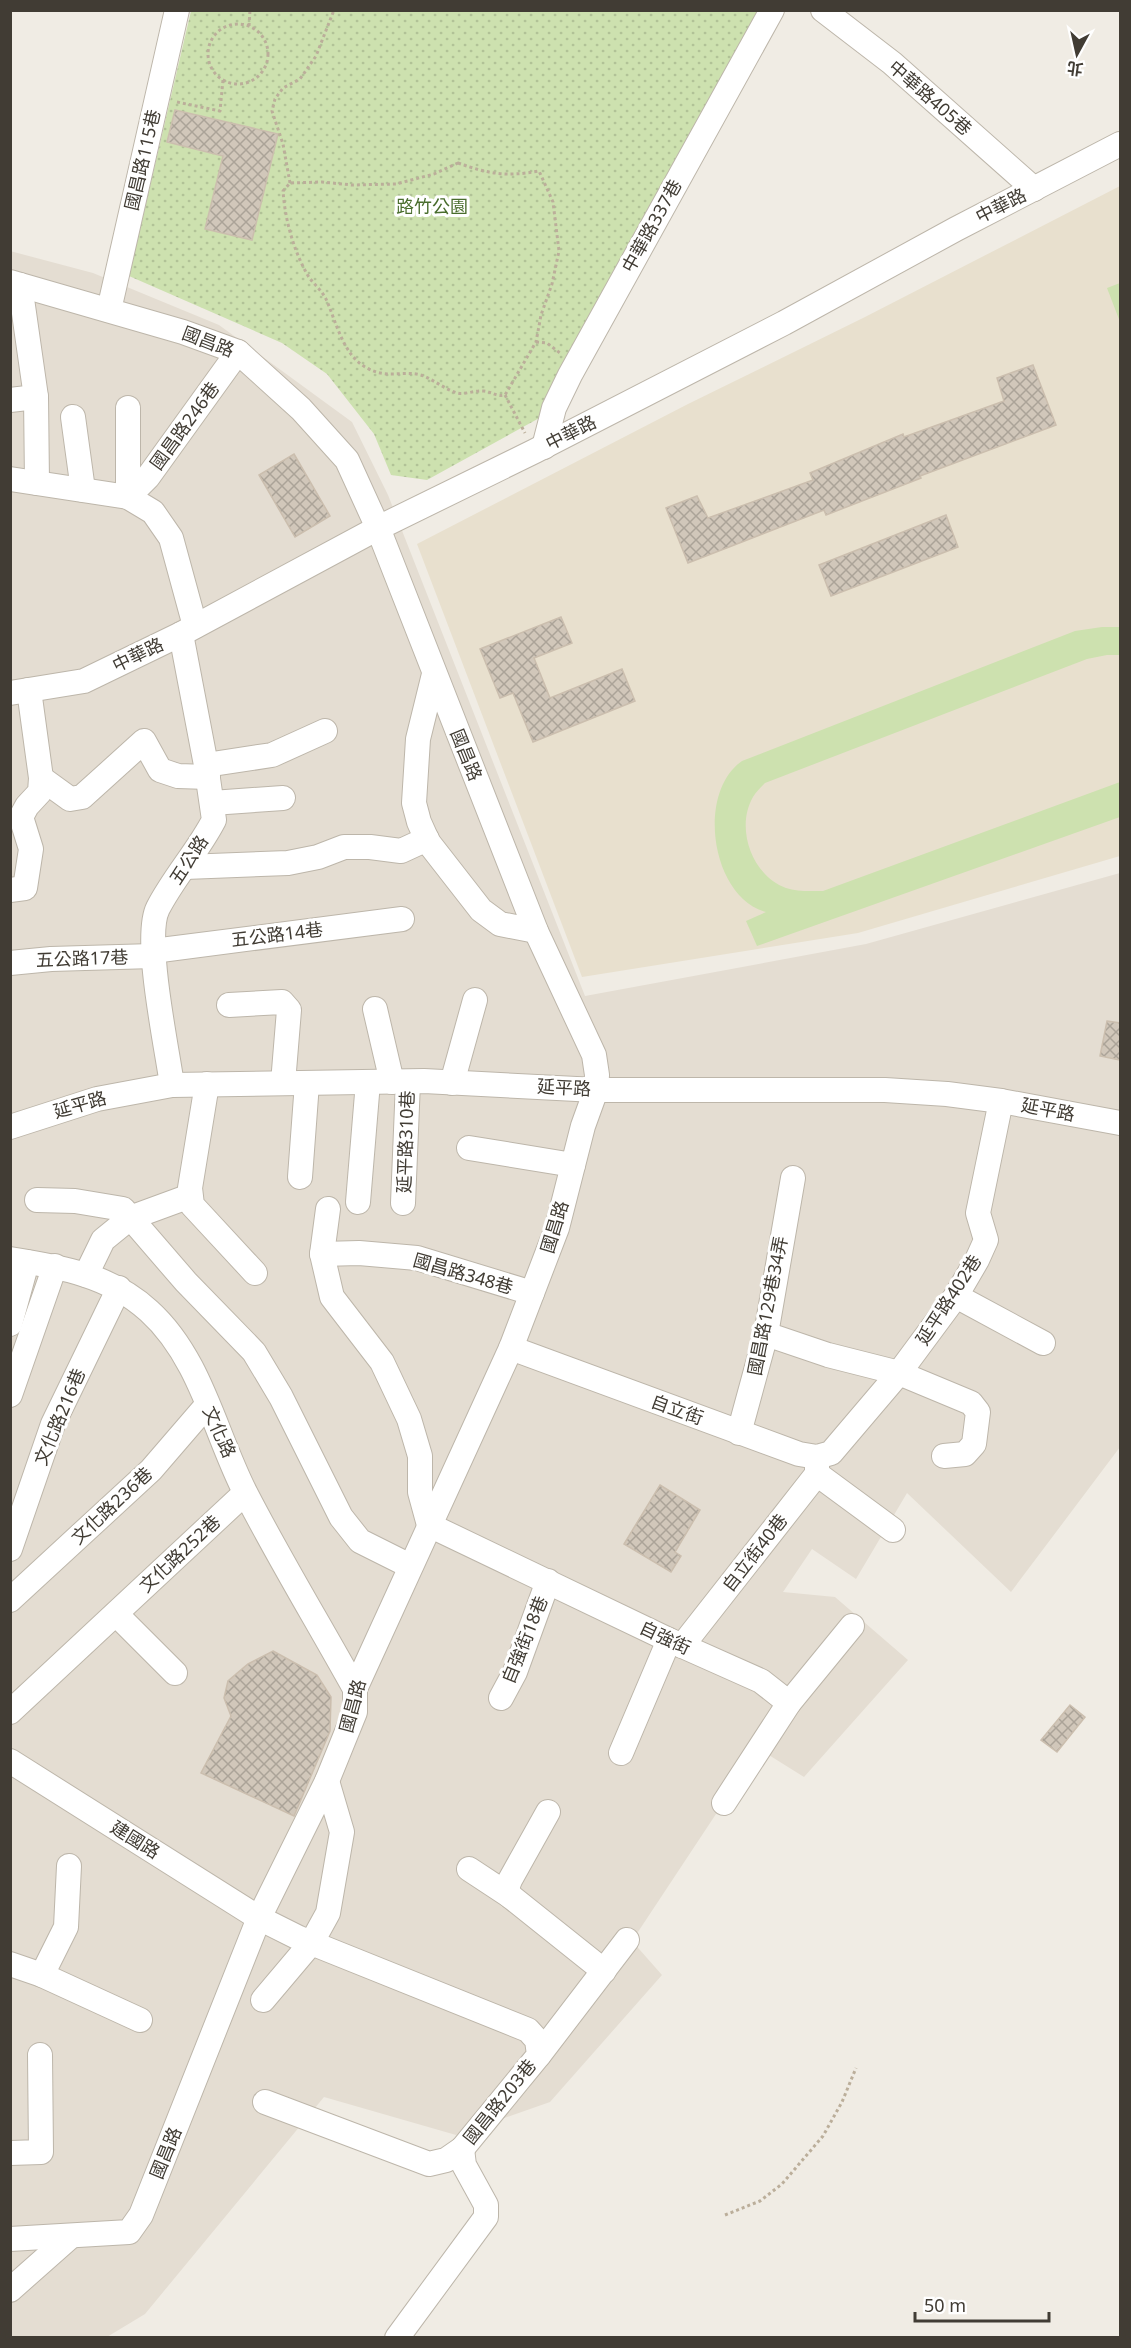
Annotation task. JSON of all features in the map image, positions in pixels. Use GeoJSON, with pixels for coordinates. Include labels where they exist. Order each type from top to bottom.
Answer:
{"type":"FeatureCollection","features":[{"type":"Feature","properties":{"kind":"street","name":"國昌路115巷"},"geometry":{"type":"LineString","coordinates":[[109,310],[177,10]]}},
{"type":"Feature","properties":{"kind":"street","name":"中華路337巷"},"geometry":{"type":"LineString","coordinates":[[539,449],[554,408],[574,367],[772,10]]}},
{"type":"Feature","properties":{"kind":"street","name":"中華路405巷"},"geometry":{"type":"LineString","coordinates":[[823,10],[892,63],[1034,189]]}},
{"type":"Feature","properties":{"kind":"street","name":"中華路"},"geometry":{"type":"LineString","coordinates":[[20,691],[84,681],[188,630],[378,528],[539,449],[784,323],[1120,144]]}},
{"type":"Feature","properties":{"kind":"street","name":"國昌路"},"geometry":{"type":"LineString","coordinates":[[10,2239],[129,2232],[141,2215],[260,1918],[327,1781],[356,1712],[355,1689],[511,1348],[557,1228],[583,1126],[596,1090],[597,1075],[594,1055],[536,931],[378,528],[347,460],[301,409],[238,352],[183,332],[16,284]]}},
{"type":"Feature","properties":{"kind":"street"},"geometry":{"type":"LineString","coordinates":[[16,284],[36,397],[37,483]]}},
{"type":"Feature","properties":{"kind":"street","name":"國昌路246巷"},"geometry":{"type":"LineString","coordinates":[[128,497],[148,477],[238,352]]}},
{"type":"Feature","properties":{"kind":"street"},"geometry":{"type":"LineString","coordinates":[[10,400],[36,397]]}},
{"type":"Feature","properties":{"kind":"street"},"geometry":{"type":"LineString","coordinates":[[10,479],[128,497],[128,408]]}},
{"type":"Feature","properties":{"kind":"street"},"geometry":{"type":"LineString","coordinates":[[73,417],[83,490]]}},
{"type":"Feature","properties":{"kind":"street","name":"五公路"},"geometry":{"type":"LineString","coordinates":[[128,497],[153,512],[171,538],[188,630],[214,820],[157,910],[152,928],[153,954],[172,1085]]}},
{"type":"Feature","properties":{"kind":"street"},"geometry":{"type":"LineString","coordinates":[[434,674],[418,739],[414,803],[418,822],[427,839],[481,910],[500,924],[536,931]]}},
{"type":"Feature","properties":{"kind":"street"},"geometry":{"type":"LineString","coordinates":[[10,890],[25,888],[31,849],[21,817],[27,806],[40,792],[41,778],[20,691]]}},
{"type":"Feature","properties":{"kind":"street"},"geometry":{"type":"LineString","coordinates":[[41,778],[70,799],[82,797],[144,741],[160,770],[177,776],[272,755],[325,731]]}},
{"type":"Feature","properties":{"kind":"street"},"geometry":{"type":"LineString","coordinates":[[212,803],[283,798]]}},
{"type":"Feature","properties":{"kind":"street"},"geometry":{"type":"LineString","coordinates":[[185,867],[288,863],[318,857],[344,847],[401,850],[427,839]]}},
{"type":"Feature","properties":{"kind":"street","name":"五公路14巷"},"geometry":{"type":"LineString","coordinates":[[153,954],[402,919]]}},
{"type":"Feature","properties":{"kind":"street","name":"五公路17巷"},"geometry":{"type":"LineString","coordinates":[[10,963],[153,954]]}},
{"type":"Feature","properties":{"kind":"street"},"geometry":{"type":"LineString","coordinates":[[452,1083],[475,1000]]}},
{"type":"Feature","properties":{"kind":"street"},"geometry":{"type":"LineString","coordinates":[[229,1005],[282,1002],[289,1010],[283,1083]]}},
{"type":"Feature","properties":{"kind":"street","name":"延平路310巷"},"geometry":{"type":"LineString","coordinates":[[375,1009],[400,1082],[403,1203]]}},
{"type":"Feature","properties":{"kind":"street"},"geometry":{"type":"LineString","coordinates":[[358,1202],[368,1082]]}},
{"type":"Feature","properties":{"kind":"street","name":"延平路"},"geometry":{"type":"LineString","coordinates":[[10,1127],[97,1099],[172,1085],[368,1082],[452,1083],[596,1090],[885,1090],[947,1094],[1001,1101],[1120,1123]]}},
{"type":"Feature","properties":{"kind":"street"},"geometry":{"type":"LineString","coordinates":[[300,1177],[307,1083]]}},
{"type":"Feature","properties":{"kind":"street"},"geometry":{"type":"LineString","coordinates":[[207,1084],[190,1196],[192,1205],[255,1273]]}},
{"type":"Feature","properties":{"kind":"street","name":"延平路402巷"},"geometry":{"type":"LineString","coordinates":[[817,1465],[842,1442],[899,1373],[956,1296],[977,1260],[986,1240],[978,1213],[1001,1101]]}},
{"type":"Feature","properties":{"kind":"street"},"geometry":{"type":"LineString","coordinates":[[469,1148],[573,1165]]}},
{"type":"Feature","properties":{"kind":"street","name":"國昌路129巷34弄"},"geometry":{"type":"LineString","coordinates":[[739,1433],[765,1334],[793,1178]]}},
{"type":"Feature","properties":{"kind":"street"},"geometry":{"type":"LineString","coordinates":[[86,1275],[103,1240],[130,1218],[190,1196]]}},
{"type":"Feature","properties":{"kind":"street"},"geometry":{"type":"LineString","coordinates":[[37,1200],[75,1201],[123,1209],[186,1282],[254,1352],[281,1397],[341,1517],[360,1541],[410,1566]]}},
{"type":"Feature","properties":{"kind":"street"},"geometry":{"type":"LineString","coordinates":[[327,1209],[322,1254],[332,1297],[382,1362],[409,1419],[420,1456],[420,1492],[429,1525]]}},
{"type":"Feature","properties":{"kind":"street","name":"國昌路348巷"},"geometry":{"type":"LineString","coordinates":[[322,1254],[359,1253],[417,1258],[532,1293]]}},
{"type":"Feature","properties":{"kind":"street"},"geometry":{"type":"LineString","coordinates":[[10,1324],[19,1261]]}},
{"type":"Feature","properties":{"kind":"street","name":"文化路"},"geometry":{"type":"LineString","coordinates":[[19,1261],[55,1266],[119,1288],[149,1310],[173,1337],[187,1359],[245,1493],[355,1689]]}},
{"type":"Feature","properties":{"kind":"street"},"geometry":{"type":"LineString","coordinates":[[10,1395],[55,1266]]}},
{"type":"Feature","properties":{"kind":"street","name":"文化路216巷"},"geometry":{"type":"LineString","coordinates":[[10,1549],[53,1424],[119,1288]]}},
{"type":"Feature","properties":{"kind":"street"},"geometry":{"type":"LineString","coordinates":[[956,1296],[1043,1343]]}},
{"type":"Feature","properties":{"kind":"street"},"geometry":{"type":"LineString","coordinates":[[765,1334],[828,1355],[899,1373],[971,1404],[978,1412],[974,1444],[965,1454],[944,1456]]}},
{"type":"Feature","properties":{"kind":"street","name":"自立街"},"geometry":{"type":"LineString","coordinates":[[511,1348],[799,1454],[817,1465]]}},
{"type":"Feature","properties":{"kind":"street","name":"文化路236巷"},"geometry":{"type":"LineString","coordinates":[[10,1600],[151,1470],[207,1405]]}},
{"type":"Feature","properties":{"kind":"street"},"geometry":{"type":"LineString","coordinates":[[817,1465],[893,1530]]}},
{"type":"Feature","properties":{"kind":"street","name":"自立街40巷"},"geometry":{"type":"LineString","coordinates":[[621,1753],[675,1643],[817,1465]]}},
{"type":"Feature","properties":{"kind":"street","name":"文化路252巷"},"geometry":{"type":"LineString","coordinates":[[10,1712],[245,1493]]}},
{"type":"Feature","properties":{"kind":"street","name":"自強街"},"geometry":{"type":"LineString","coordinates":[[429,1525],[675,1643],[760,1681],[789,1703]]}},
{"type":"Feature","properties":{"kind":"street","name":"自強街18巷"},"geometry":{"type":"LineString","coordinates":[[501,1698],[515,1672],[548,1581]]}},
{"type":"Feature","properties":{"kind":"street"},"geometry":{"type":"LineString","coordinates":[[116,1614],[175,1673]]}},
{"type":"Feature","properties":{"kind":"street"},"geometry":{"type":"LineString","coordinates":[[724,1803],[789,1703],[852,1626]]}},
{"type":"Feature","properties":{"kind":"street","name":"建國路"},"geometry":{"type":"LineString","coordinates":[[10,1761],[260,1918]]}},
{"type":"Feature","properties":{"kind":"street"},"geometry":{"type":"LineString","coordinates":[[264,2000],[312,1942],[328,1913],[342,1832],[327,1781]]}},
{"type":"Feature","properties":{"kind":"street"},"geometry":{"type":"LineString","coordinates":[[510,1896],[507,1888],[510,1880],[548,1812]]}},
{"type":"Feature","properties":{"kind":"street"},"geometry":{"type":"LineString","coordinates":[[42,1975],[66,1927],[69,1866]]}},
{"type":"Feature","properties":{"kind":"street"},"geometry":{"type":"LineString","coordinates":[[469,1869],[510,1896],[604,1971]]}},
{"type":"Feature","properties":{"kind":"street","name":"國昌路203巷"},"geometry":{"type":"LineString","coordinates":[[260,1918],[312,1942],[528,2030],[537,2040],[539,2055],[462,2149],[447,2160],[429,2164],[265,2102]]}},
{"type":"Feature","properties":{"kind":"street"},"geometry":{"type":"LineString","coordinates":[[539,2055],[627,1940]]}},
{"type":"Feature","properties":{"kind":"street"},"geometry":{"type":"LineString","coordinates":[[10,1964],[42,1975],[140,2020]]}},
{"type":"Feature","properties":{"kind":"street"},"geometry":{"type":"LineString","coordinates":[[10,2153],[41,2152],[40,2055]]}},
{"type":"Feature","properties":{"kind":"street"},"geometry":{"type":"LineString","coordinates":[[397,2337],[486,2217],[486,2205],[464,2165],[462,2149]]}},
{"type":"Feature","properties":{"kind":"street"},"geometry":{"type":"LineString","coordinates":[[10,2290],[71,2236]]}},
{"type":"Feature","properties":{"kind":"path"},"geometry":{"type":"LineString","coordinates":[[249,26],[250,10]]}},
{"type":"Feature","properties":{"kind":"path"},"geometry":{"type":"LineString","coordinates":[[290,183],[283,144],[272,111],[275,99],[283,88],[300,79],[311,64],[327,32],[334,10]]}},
{"type":"Feature","properties":{"kind":"path"},"geometry":{"type":"LineString","coordinates":[[230,25],[249,26],[264,39],[268,58],[265,67],[260,75],[242,84],[223,80],[215,74],[208,55],[214,37],[230,25]]}},
{"type":"Feature","properties":{"kind":"path"},"geometry":{"type":"LineString","coordinates":[[157,97],[220,111],[223,80]]}},
{"type":"Feature","properties":{"kind":"path"},"geometry":{"type":"LineString","coordinates":[[458,163],[484,172],[514,176],[539,171],[553,202],[559,251],[536,342],[505,395],[498,397],[477,391],[459,394],[424,376],[412,373],[388,375],[366,368],[349,353],[324,295],[307,274],[291,238],[283,191],[290,183],[396,184],[434,174],[458,163]]}},
{"type":"Feature","properties":{"kind":"path"},"geometry":{"type":"LineString","coordinates":[[536,342],[547,343],[574,367]]}},
{"type":"Feature","properties":{"kind":"path"},"geometry":{"type":"LineString","coordinates":[[505,395],[539,449]]}},
{"type":"Feature","properties":{"kind":"path"},"geometry":{"type":"LineString","coordinates":[[725,2215],[760,2201],[782,2184],[823,2136],[842,2102],[856,2068]]}},
{"type":"Feature","properties":{"kind":"shaded area"},"geometry":{"type":"Polygon","coordinates":[[[1120,186],[1120,856],[858,933],[582,977],[417,544],[1120,186]]]}},
{"type":"Feature","properties":{"kind":"shaded area"},"geometry":{"type":"Polygon","coordinates":[[[10,251],[93,273],[219,325],[352,422],[388,495],[585,996],[866,944],[1120,873],[1120,1447],[1011,1592],[907,1493],[856,1579],[812,1549],[783,1592],[835,1597],[908,1660],[804,1777],[759,1749],[632,1941],[662,1975],[550,2102],[456,2135],[324,2097],[145,2314],[107,2337],[10,2337],[10,251]]]}},
{"type":"Feature","properties":{"kind":"green space","name":"路竹公園"},"geometry":{"type":"Polygon","coordinates":[[[191,11],[763,11],[543,416],[427,480],[391,475],[374,434],[327,374],[282,343],[129,276],[191,11]]]}},
{"type":"Feature","properties":{"kind":"green space"},"geometry":{"type":"Polygon","coordinates":[[[1120,283],[1120,322],[1107,288],[1120,283]]]}},
{"type":"Feature","properties":{"kind":"green space"},"geometry":{"type":"Polygon","coordinates":[[[1120,627],[1120,655],[1087,659],[765,783],[754,795],[748,809],[747,836],[756,862],[774,882],[795,890],[823,891],[1120,782],[1120,817],[757,946],[746,921],[766,912],[747,903],[733,887],[722,866],[716,843],[715,819],[719,796],[728,776],[742,761],[1075,631],[1120,627]]]}},
{"type":"Feature","properties":{"kind":"building"},"geometry":{"type":"Polygon","coordinates":[[[175,110],[278,134],[252,240],[205,229],[223,156],[167,142],[175,110]]]}},
{"type":"Feature","properties":{"kind":"building"},"geometry":{"type":"Polygon","coordinates":[[[1033,365],[1056,425],[920,476],[921,478],[826,515],[824,510],[688,563],[666,508],[697,496],[708,518],[813,480],[810,473],[903,434],[904,437],[1004,401],[997,378],[1033,365]]]}},
{"type":"Feature","properties":{"kind":"building"},"geometry":{"type":"Polygon","coordinates":[[[294,454],[330,516],[295,537],[259,475],[294,454]]]}},
{"type":"Feature","properties":{"kind":"building"},"geometry":{"type":"Polygon","coordinates":[[[946,515],[958,547],[831,596],[819,565],[946,515]]]}},
{"type":"Feature","properties":{"kind":"building"},"geometry":{"type":"Polygon","coordinates":[[[561,617],[572,643],[534,658],[550,698],[622,669],[635,701],[533,742],[513,693],[500,698],[480,649],[561,617]]]}},
{"type":"Feature","properties":{"kind":"building"},"geometry":{"type":"Polygon","coordinates":[[[1107,1021],[1120,1023],[1120,1060],[1100,1056],[1107,1021]]]}},
{"type":"Feature","properties":{"kind":"building"},"geometry":{"type":"Polygon","coordinates":[[[660,1485],[700,1510],[675,1552],[681,1556],[671,1572],[624,1544],[660,1485]]]}},
{"type":"Feature","properties":{"kind":"building"},"geometry":{"type":"Polygon","coordinates":[[[273,1651],[317,1675],[331,1697],[330,1731],[294,1816],[201,1773],[231,1716],[224,1698],[228,1681],[248,1664],[273,1651]]]}},
{"type":"Feature","properties":{"kind":"building"},"geometry":{"type":"Polygon","coordinates":[[[1070,1705],[1085,1717],[1057,1752],[1041,1740],[1070,1705]]]}}]}
